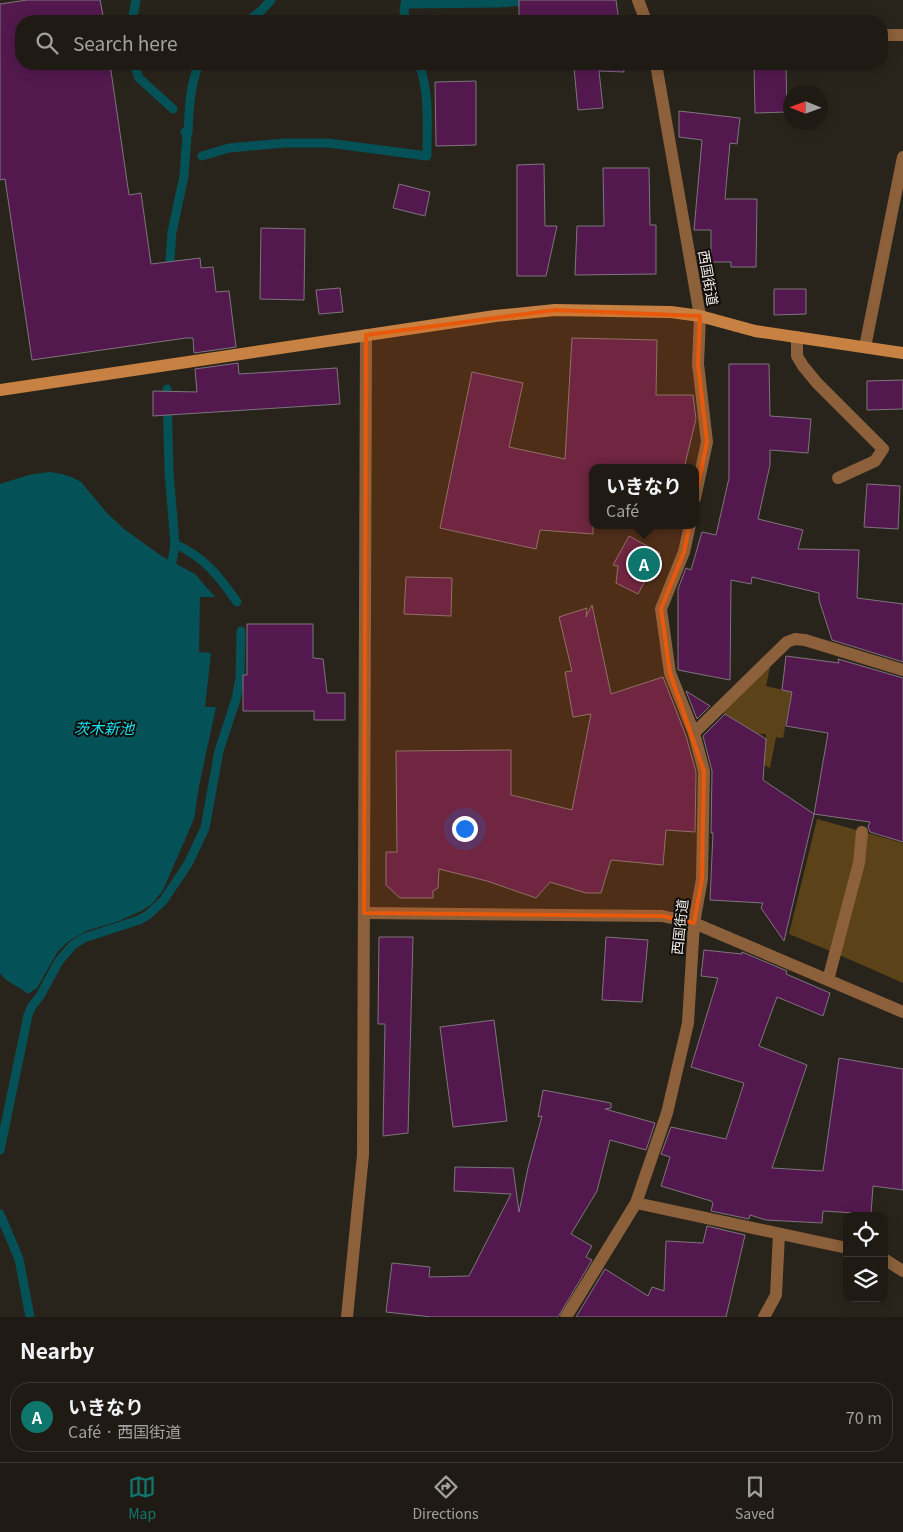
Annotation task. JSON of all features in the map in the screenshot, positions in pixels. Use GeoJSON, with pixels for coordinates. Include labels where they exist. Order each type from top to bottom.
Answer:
{"type":"FeatureCollection","features":[{"type":"Feature","properties":{"kind":"street"},"geometry":{"type":"LineString","coordinates":[[638,0],[644,15]]}},
{"type":"Feature","properties":{"kind":"street"},"geometry":{"type":"LineString","coordinates":[[888,35],[903,35]]}},
{"type":"Feature","properties":{"kind":"street","name":"西国街道"},"geometry":{"type":"LineString","coordinates":[[657,70],[700,316],[698,364],[707,442],[699,479]]}},
{"type":"Feature","properties":{"kind":"street"},"geometry":{"type":"LineString","coordinates":[[865,347],[903,157]]}},
{"type":"Feature","properties":{"kind":"street"},"geometry":{"type":"LineString","coordinates":[[0,390],[495,316],[555,310],[671,312],[700,316],[756,331],[903,352]]}},
{"type":"Feature","properties":{"kind":"street"},"geometry":{"type":"LineString","coordinates":[[346,1317],[363,1155],[366,335]]}},
{"type":"Feature","properties":{"kind":"street"},"geometry":{"type":"LineString","coordinates":[[797,337],[797,356],[803,366],[817,384],[883,449],[876,461],[838,478]]}},
{"type":"Feature","properties":{"kind":"street","name":"西国街道"},"geometry":{"type":"LineString","coordinates":[[566,1317],[636,1202],[667,1113],[688,1023],[694,923],[702,879],[704,771],[694,733],[670,673],[661,609],[684,552],[689,529]]}},
{"type":"Feature","properties":{"kind":"street"},"geometry":{"type":"LineString","coordinates":[[694,733],[787,642],[795,639],[805,640],[903,670]]}},
{"type":"Feature","properties":{"kind":"street"},"geometry":{"type":"LineString","coordinates":[[828,980],[859,862],[862,832]]}},
{"type":"Feature","properties":{"kind":"street"},"geometry":{"type":"LineString","coordinates":[[364,913],[662,916],[694,923],[903,1012]]}},
{"type":"Feature","properties":{"kind":"street"},"geometry":{"type":"LineString","coordinates":[[636,1202],[843,1247]]}},
{"type":"Feature","properties":{"kind":"street"},"geometry":{"type":"LineString","coordinates":[[764,1317],[776,1295],[780,1234]]}},
{"type":"Feature","properties":{"kind":"street"},"geometry":{"type":"LineString","coordinates":[[888,1262],[903,1271]]}},
{"type":"Feature","properties":{"kind":"highlighted area"},"geometry":{"type":"Polygon","coordinates":[[[555,310],[700,316],[698,364],[707,442],[684,552],[661,609],[670,673],[704,771],[702,879],[694,923],[662,916],[364,913],[366,335],[555,310]]]}},
{"type":"Feature","properties":{"kind":"shaded area"},"geometry":{"type":"Polygon","coordinates":[[[771,662],[766,686],[792,692],[783,738],[776,737],[770,768],[764,765],[766,734],[738,733],[743,725],[723,713],[771,662]]]}},
{"type":"Feature","properties":{"kind":"shaded area"},"geometry":{"type":"Polygon","coordinates":[[[817,819],[903,843],[903,983],[789,934],[817,819]]]}},
{"type":"Feature","properties":{"kind":"water","name":"茨木新池"},"geometry":{"type":"Polygon","coordinates":[[[49,472],[66,475],[81,482],[107,513],[124,529],[163,557],[195,574],[215,597],[200,597],[199,652],[211,653],[205,707],[216,707],[194,819],[163,890],[152,904],[141,911],[119,921],[86,931],[69,941],[58,951],[37,988],[28,994],[6,980],[0,973],[0,484],[29,475],[49,472]]]}},
{"type":"Feature","properties":{"kind":"building"},"geometry":{"type":"Polygon","coordinates":[[[27,0],[100,0],[103,15],[15,15],[15,70],[111,70],[129,195],[141,193],[151,264],[200,258],[201,268],[213,267],[216,292],[229,291],[236,347],[194,353],[193,338],[186,338],[32,360],[5,179],[0,180],[0,4],[27,0]]]}},
{"type":"Feature","properties":{"kind":"building"},"geometry":{"type":"Polygon","coordinates":[[[519,0],[616,0],[618,15],[519,15],[519,0]]]}},
{"type":"Feature","properties":{"kind":"building"},"geometry":{"type":"Polygon","coordinates":[[[574,70],[624,70],[624,72],[599,71],[603,108],[578,110],[574,70]]]}},
{"type":"Feature","properties":{"kind":"building"},"geometry":{"type":"Polygon","coordinates":[[[754,70],[786,70],[786,85],[783,85],[783,112],[755,113],[754,70]]]}},
{"type":"Feature","properties":{"kind":"building"},"geometry":{"type":"Polygon","coordinates":[[[476,81],[476,145],[436,146],[435,82],[476,81]]]}},
{"type":"Feature","properties":{"kind":"building"},"geometry":{"type":"Polygon","coordinates":[[[679,111],[740,118],[737,144],[730,143],[725,199],[757,199],[756,267],[731,267],[731,262],[711,262],[711,230],[694,230],[702,140],[679,137],[679,111]]]}},
{"type":"Feature","properties":{"kind":"building"},"geometry":{"type":"Polygon","coordinates":[[[544,164],[545,226],[557,226],[546,276],[517,276],[517,165],[544,164]]]}},
{"type":"Feature","properties":{"kind":"building"},"geometry":{"type":"Polygon","coordinates":[[[603,168],[649,168],[650,225],[656,225],[656,274],[575,275],[577,226],[604,226],[603,168]]]}},
{"type":"Feature","properties":{"kind":"building"},"geometry":{"type":"Polygon","coordinates":[[[399,184],[430,192],[425,216],[393,208],[399,184]]]}},
{"type":"Feature","properties":{"kind":"building"},"geometry":{"type":"Polygon","coordinates":[[[261,228],[305,229],[304,300],[260,299],[261,228]]]}},
{"type":"Feature","properties":{"kind":"building"},"geometry":{"type":"Polygon","coordinates":[[[340,288],[343,312],[319,314],[316,290],[340,288]]]}},
{"type":"Feature","properties":{"kind":"building"},"geometry":{"type":"Polygon","coordinates":[[[774,289],[806,289],[806,314],[774,315],[774,289]]]}},
{"type":"Feature","properties":{"kind":"building"},"geometry":{"type":"Polygon","coordinates":[[[572,338],[657,340],[656,395],[693,395],[696,419],[685,464],[589,464],[589,529],[593,529],[593,534],[540,530],[536,549],[440,528],[472,372],[523,383],[509,447],[565,459],[572,338]]]}},
{"type":"Feature","properties":{"kind":"building"},"geometry":{"type":"Polygon","coordinates":[[[238,363],[239,374],[337,368],[340,404],[153,416],[153,391],[197,392],[195,369],[238,363]]]}},
{"type":"Feature","properties":{"kind":"building"},"geometry":{"type":"Polygon","coordinates":[[[729,364],[769,364],[770,416],[811,419],[808,453],[770,450],[770,465],[758,519],[803,530],[798,549],[859,550],[857,598],[903,604],[903,662],[832,640],[819,600],[819,593],[752,577],[751,584],[731,580],[730,680],[678,670],[678,589],[686,568],[691,570],[702,532],[716,535],[729,478],[729,364]]]}},
{"type":"Feature","properties":{"kind":"building"},"geometry":{"type":"Polygon","coordinates":[[[903,380],[903,409],[867,410],[867,381],[903,380]]]}},
{"type":"Feature","properties":{"kind":"building"},"geometry":{"type":"Polygon","coordinates":[[[867,484],[900,486],[898,529],[864,527],[867,484]]]}},
{"type":"Feature","properties":{"kind":"building"},"geometry":{"type":"Polygon","coordinates":[[[629,536],[660,553],[638,594],[616,583],[618,566],[613,565],[629,536]]]}},
{"type":"Feature","properties":{"kind":"building"},"geometry":{"type":"Polygon","coordinates":[[[406,577],[452,578],[451,616],[404,614],[406,577]]]}},
{"type":"Feature","properties":{"kind":"building"},"geometry":{"type":"Polygon","coordinates":[[[592,605],[611,694],[663,677],[686,736],[696,772],[695,832],[666,830],[663,865],[611,860],[601,893],[586,893],[550,882],[536,898],[487,881],[439,869],[438,888],[433,891],[433,898],[400,898],[386,885],[386,852],[397,852],[396,751],[511,750],[511,795],[572,810],[591,714],[573,717],[565,672],[572,671],[559,617],[587,608],[586,617],[592,605]]]}},
{"type":"Feature","properties":{"kind":"building"},"geometry":{"type":"Polygon","coordinates":[[[247,624],[313,624],[313,658],[323,659],[327,693],[345,693],[345,720],[314,720],[314,711],[243,711],[243,675],[247,675],[247,624]]]}},
{"type":"Feature","properties":{"kind":"building"},"geometry":{"type":"Polygon","coordinates":[[[786,656],[839,663],[838,659],[903,678],[903,842],[870,832],[868,827],[870,822],[814,814],[828,733],[786,726],[792,692],[782,690],[786,656]]]}},
{"type":"Feature","properties":{"kind":"building"},"geometry":{"type":"Polygon","coordinates":[[[686,691],[710,706],[697,719],[686,691]]]}},
{"type":"Feature","properties":{"kind":"building"},"geometry":{"type":"Polygon","coordinates":[[[725,714],[766,739],[763,780],[814,814],[784,941],[761,908],[763,903],[710,900],[713,833],[711,833],[712,771],[703,736],[725,714]]]}},
{"type":"Feature","properties":{"kind":"building"},"geometry":{"type":"Polygon","coordinates":[[[379,937],[413,937],[408,1133],[383,1136],[385,1024],[378,1024],[379,937]]]}},
{"type":"Feature","properties":{"kind":"building"},"geometry":{"type":"Polygon","coordinates":[[[606,937],[648,940],[642,1002],[602,1000],[606,937]]]}},
{"type":"Feature","properties":{"kind":"building"},"geometry":{"type":"Polygon","coordinates":[[[704,950],[742,954],[742,952],[787,971],[786,974],[830,993],[823,1016],[777,997],[759,1046],[807,1065],[772,1168],[823,1171],[839,1058],[903,1069],[903,1190],[873,1186],[871,1212],[823,1211],[822,1223],[766,1220],[750,1215],[749,1219],[711,1211],[713,1203],[711,1201],[661,1186],[670,1157],[661,1154],[671,1127],[726,1139],[744,1083],[691,1067],[718,978],[701,976],[704,950]]]}},
{"type":"Feature","properties":{"kind":"building"},"geometry":{"type":"Polygon","coordinates":[[[494,1020],[507,1121],[453,1127],[440,1027],[494,1020]]]}},
{"type":"Feature","properties":{"kind":"building"},"geometry":{"type":"Polygon","coordinates":[[[543,1090],[611,1103],[611,1108],[605,1109],[655,1123],[646,1150],[610,1140],[597,1191],[571,1234],[592,1246],[586,1257],[592,1260],[558,1317],[432,1317],[386,1312],[392,1263],[430,1267],[429,1277],[469,1276],[511,1194],[454,1191],[455,1167],[513,1168],[519,1212],[542,1116],[538,1117],[543,1090]]]}},
{"type":"Feature","properties":{"kind":"building"},"geometry":{"type":"Polygon","coordinates":[[[707,1226],[745,1235],[726,1317],[576,1317],[605,1269],[648,1296],[652,1287],[664,1291],[666,1241],[703,1243],[707,1226]]]}},
{"type":"Feature","properties":{"kind":"waterway"},"geometry":{"type":"LineString","coordinates":[[133,15],[136,0]]}},
{"type":"Feature","properties":{"kind":"waterway"},"geometry":{"type":"LineString","coordinates":[[256,15],[271,0]]}},
{"type":"Feature","properties":{"kind":"waterway"},"geometry":{"type":"LineString","coordinates":[[405,15],[406,0]]}},
{"type":"Feature","properties":{"kind":"waterway"},"geometry":{"type":"LineString","coordinates":[[406,4],[499,3],[539,0]]}},
{"type":"Feature","properties":{"kind":"waterway"},"geometry":{"type":"LineString","coordinates":[[136,70],[139,78],[173,109]]}},
{"type":"Feature","properties":{"kind":"waterway"},"geometry":{"type":"LineString","coordinates":[[186,132],[188,132],[192,89],[197,70]]}},
{"type":"Feature","properties":{"kind":"waterway"},"geometry":{"type":"LineString","coordinates":[[202,156],[229,148],[285,143],[328,143],[427,156],[426,98],[421,70]]}},
{"type":"Feature","properties":{"kind":"waterway"},"geometry":{"type":"LineString","coordinates":[[169,274],[172,232],[184,176],[187,135],[185,132]]}},
{"type":"Feature","properties":{"kind":"waterway"},"geometry":{"type":"LineString","coordinates":[[167,389],[169,472],[175,544],[203,561],[237,602]]}},
{"type":"Feature","properties":{"kind":"waterway"},"geometry":{"type":"LineString","coordinates":[[172,562],[175,544]]}},
{"type":"Feature","properties":{"kind":"waterway"},"geometry":{"type":"LineString","coordinates":[[0,1150],[28,1015],[59,961],[73,945],[84,938],[139,920],[148,915],[163,901],[188,864],[205,828],[219,751],[236,699],[240,679],[241,631]]}},
{"type":"Feature","properties":{"kind":"waterway"},"geometry":{"type":"LineString","coordinates":[[0,1214],[19,1259],[30,1317]]}},
{"type":"Feature","properties":{"kind":"place","name":"いきなり"},"geometry":{"type":"Point","coordinates":[644,564]}}]}
